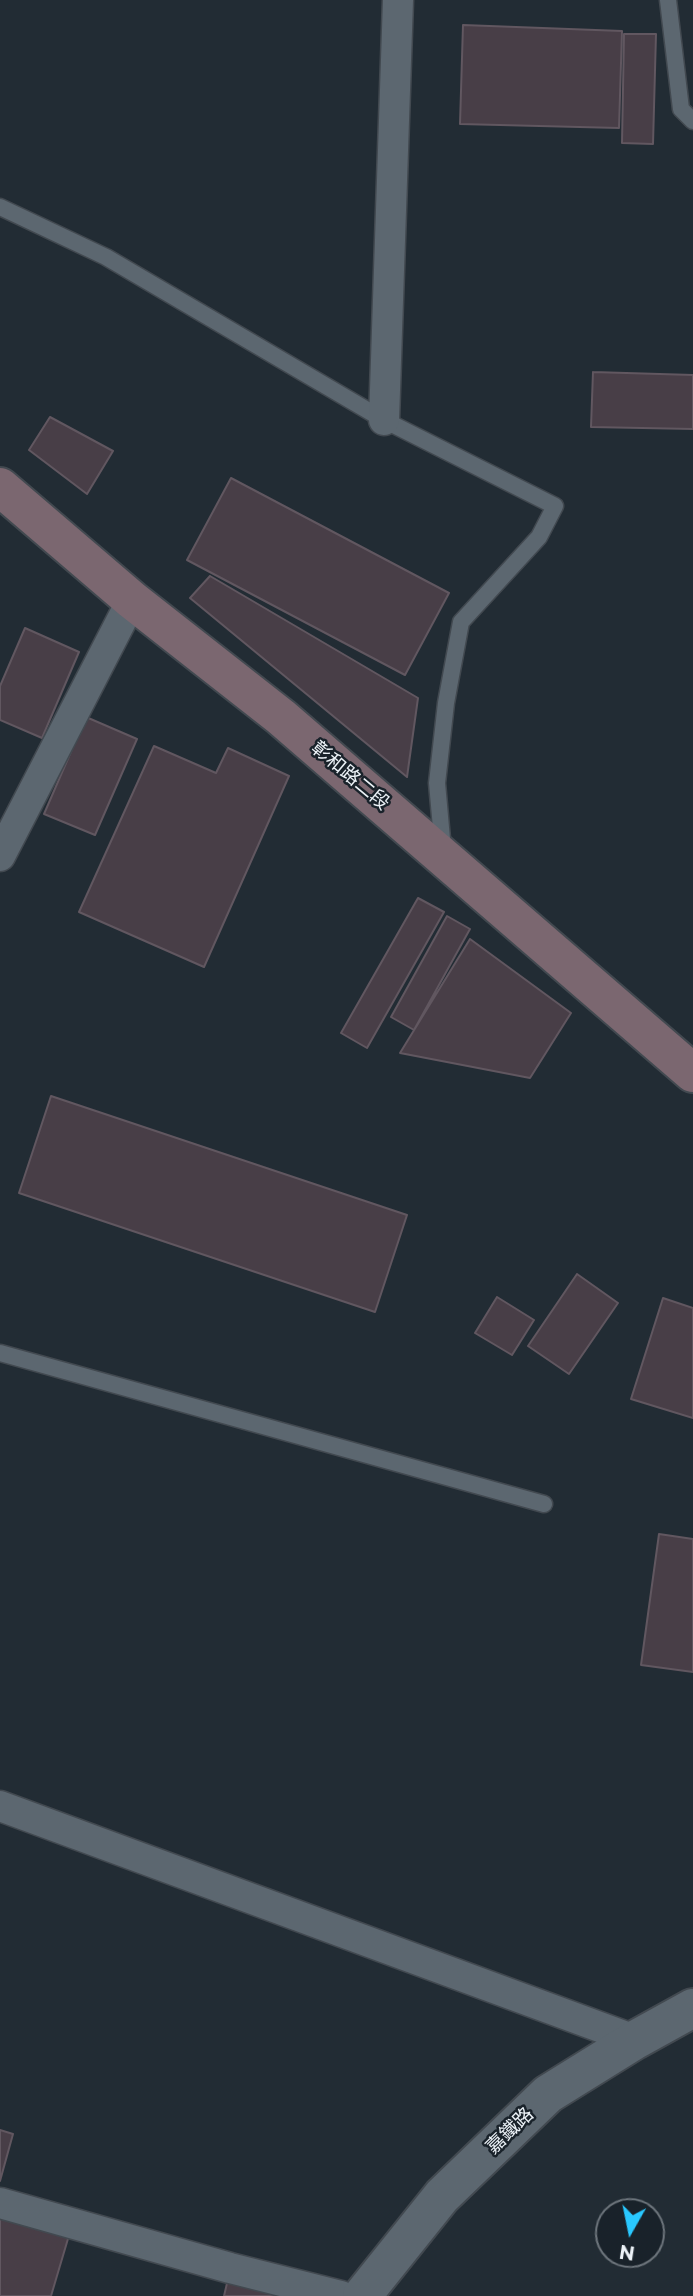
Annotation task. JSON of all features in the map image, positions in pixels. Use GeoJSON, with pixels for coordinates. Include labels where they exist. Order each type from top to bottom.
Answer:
{"type":"FeatureCollection","features":[{"type":"Feature","properties":{"kind":"main road","name":"彰和路二段"},"geometry":{"type":"LineString","coordinates":[[0,487],[132,600],[281,717],[693,1073]]}},
{"type":"Feature","properties":{"kind":"street"},"geometry":{"type":"LineString","coordinates":[[384,419],[398,0]]}},
{"type":"Feature","properties":{"kind":"street"},"geometry":{"type":"LineString","coordinates":[[0,856],[132,600]]}},
{"type":"Feature","properties":{"kind":"street"},"geometry":{"type":"LineString","coordinates":[[0,1807],[635,2040]]}},
{"type":"Feature","properties":{"kind":"street","name":"嘉鐵路"},"geometry":{"type":"LineString","coordinates":[[362,2296],[442,2196],[548,2094],[693,2008]]}},
{"type":"Feature","properties":{"kind":"street"},"geometry":{"type":"LineString","coordinates":[[0,2203],[230,2268],[341,2296]]}},
{"type":"Feature","properties":{"kind":"lane"},"geometry":{"type":"LineString","coordinates":[[668,0],[681,108],[693,121]]}},
{"type":"Feature","properties":{"kind":"lane"},"geometry":{"type":"LineString","coordinates":[[0,207],[106,257],[384,419],[555,506],[539,537],[461,622],[446,704],[437,783],[444,856]]}},
{"type":"Feature","properties":{"kind":"lane"},"geometry":{"type":"LineString","coordinates":[[0,1353],[544,1504]]}},
{"type":"Feature","properties":{"kind":"building"},"geometry":{"type":"Polygon","coordinates":[[[463,25],[622,31],[619,128],[460,124],[463,25]]]}},
{"type":"Feature","properties":{"kind":"building"},"geometry":{"type":"Polygon","coordinates":[[[624,34],[656,34],[653,144],[622,143],[624,34]]]}},
{"type":"Feature","properties":{"kind":"building"},"geometry":{"type":"Polygon","coordinates":[[[593,372],[693,375],[693,429],[591,427],[593,372]]]}},
{"type":"Feature","properties":{"kind":"building"},"geometry":{"type":"Polygon","coordinates":[[[50,417],[113,451],[87,494],[29,450],[50,417]]]}},
{"type":"Feature","properties":{"kind":"building"},"geometry":{"type":"Polygon","coordinates":[[[231,478],[449,593],[405,675],[187,560],[231,478]]]}},
{"type":"Feature","properties":{"kind":"building"},"geometry":{"type":"Polygon","coordinates":[[[210,576],[418,698],[407,777],[190,598],[210,576]]]}},
{"type":"Feature","properties":{"kind":"building"},"geometry":{"type":"Polygon","coordinates":[[[25,628],[79,652],[42,738],[0,720],[0,686],[25,628]]]}},
{"type":"Feature","properties":{"kind":"building"},"geometry":{"type":"Polygon","coordinates":[[[86,717],[137,739],[95,835],[44,814],[86,717]]]}},
{"type":"Feature","properties":{"kind":"building"},"geometry":{"type":"Polygon","coordinates":[[[154,746],[216,773],[228,748],[289,776],[204,967],[79,912],[154,746]]]}},
{"type":"Feature","properties":{"kind":"building"},"geometry":{"type":"Polygon","coordinates":[[[418,898],[444,912],[367,1048],[341,1033],[418,898]]]}},
{"type":"Feature","properties":{"kind":"building"},"geometry":{"type":"Polygon","coordinates":[[[447,916],[470,929],[414,1030],[391,1017],[447,916]]]}},
{"type":"Feature","properties":{"kind":"building"},"geometry":{"type":"Polygon","coordinates":[[[470,939],[571,1013],[530,1078],[400,1053],[470,939]]]}},
{"type":"Feature","properties":{"kind":"building"},"geometry":{"type":"Polygon","coordinates":[[[51,1096],[407,1215],[375,1312],[19,1193],[51,1096]]]}},
{"type":"Feature","properties":{"kind":"building"},"geometry":{"type":"Polygon","coordinates":[[[577,1274],[618,1303],[569,1374],[528,1346],[577,1274]]]}},
{"type":"Feature","properties":{"kind":"building"},"geometry":{"type":"Polygon","coordinates":[[[497,1297],[534,1320],[512,1355],[475,1333],[497,1297]]]}},
{"type":"Feature","properties":{"kind":"building"},"geometry":{"type":"Polygon","coordinates":[[[663,1298],[693,1308],[693,1418],[631,1399],[663,1298]]]}},
{"type":"Feature","properties":{"kind":"building"},"geometry":{"type":"Polygon","coordinates":[[[659,1534],[693,1539],[693,1672],[641,1665],[659,1534]]]}},
{"type":"Feature","properties":{"kind":"building"},"geometry":{"type":"Polygon","coordinates":[[[0,2130],[13,2134],[0,2181],[0,2130]]]}},
{"type":"Feature","properties":{"kind":"building"},"geometry":{"type":"Polygon","coordinates":[[[0,2211],[70,2232],[51,2296],[0,2296],[0,2211]]]}},
{"type":"Feature","properties":{"kind":"building"},"geometry":{"type":"Polygon","coordinates":[[[228,2279],[286,2296],[224,2296],[228,2279]]]}}]}
